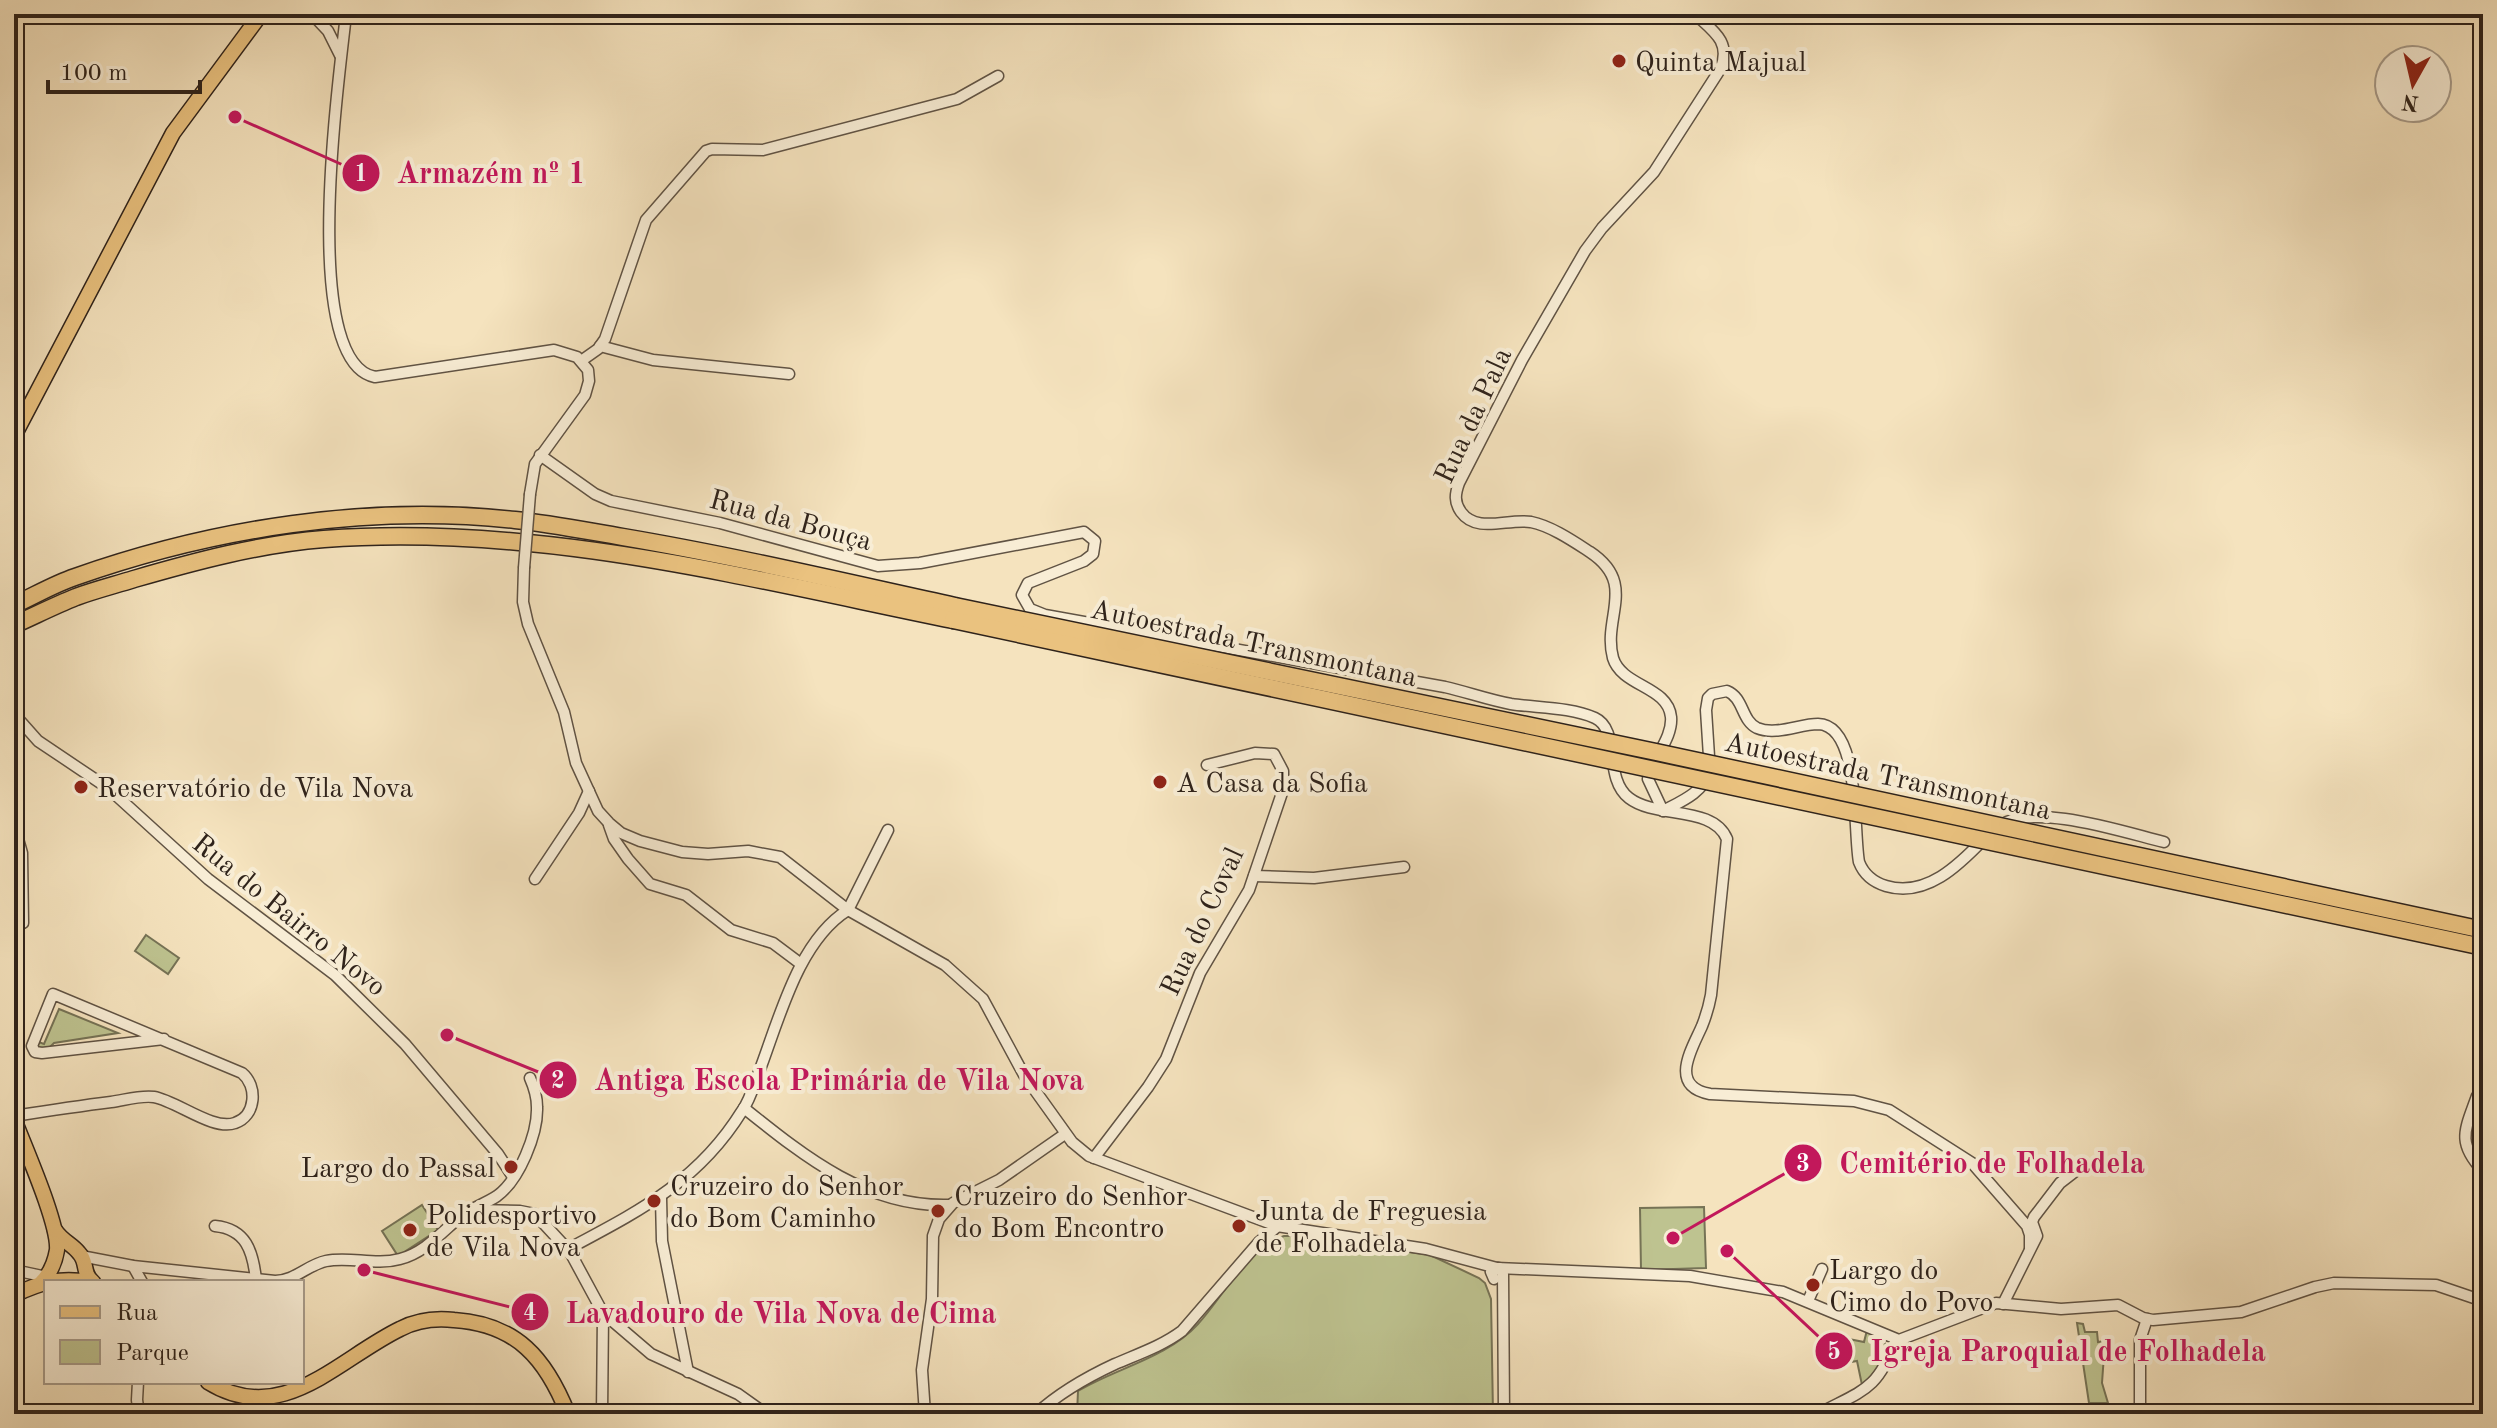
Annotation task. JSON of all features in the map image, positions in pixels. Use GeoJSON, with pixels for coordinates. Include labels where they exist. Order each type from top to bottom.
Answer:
{"type":"FeatureCollection","features":[{"type":"Feature","properties":{"kind":"highway","name":"Autoestrada Transmontana"},"geometry":{"type":"LineString","coordinates":[[14,605],[72,578],[171,548],[285,525],[371,516],[515,520],[695,549],[954,613],[2483,947]]}},
{"type":"Feature","properties":{"kind":"highway","name":"Autoestrada Transmontana"},"geometry":{"type":"LineString","coordinates":[[16,624],[77,596],[175,567],[267,547],[323,539],[460,538],[612,552],[954,613],[1672,755],[2483,930]]}},
{"type":"Feature","properties":{"kind":"main road"},"geometry":{"type":"LineString","coordinates":[[14,436],[177,127],[261,14]]}},
{"type":"Feature","properties":{"kind":"main road"},"geometry":{"type":"LineString","coordinates":[[14,1118],[55,1230],[80,1257],[87,1278],[82,1280]]}},
{"type":"Feature","properties":{"kind":"main road"},"geometry":{"type":"LineString","coordinates":[[49,1269],[55,1230]]}},
{"type":"Feature","properties":{"kind":"main road"},"geometry":{"type":"LineString","coordinates":[[14,1295],[49,1269],[65,1249],[80,1257]]}},
{"type":"Feature","properties":{"kind":"main road"},"geometry":{"type":"LineString","coordinates":[[49,1269],[77,1280]]}},
{"type":"Feature","properties":{"kind":"main road"},"geometry":{"type":"LineString","coordinates":[[213,1384],[247,1397],[285,1396],[315,1383],[404,1327],[433,1320],[469,1321],[501,1331],[527,1347],[552,1377],[568,1414]]}},
{"type":"Feature","properties":{"kind":"street"},"geometry":{"type":"LineString","coordinates":[[312,14],[328,31],[341,59]]}},
{"type":"Feature","properties":{"kind":"street"},"geometry":{"type":"LineString","coordinates":[[346,14],[330,183],[329,244],[340,335],[346,353],[365,375],[375,377],[554,350],[567,352],[581,361],[589,376],[587,391],[533,469],[523,602],[528,624],[564,712],[576,763],[598,811],[621,833],[682,852],[748,851],[780,857],[848,910],[930,955],[977,992],[994,1017],[1020,1070],[1079,1150],[1278,1226],[1426,1249],[1461,1258],[1498,1273],[1517,1270],[1690,1276],[1792,1294],[1896,1340],[1989,1305],[2003,1304],[2061,1309],[2118,1305],[2147,1319],[2241,1312],[2334,1283],[2436,1285],[2483,1301]]}},
{"type":"Feature","properties":{"kind":"street","name":"Rua da Pala"},"geometry":{"type":"LineString","coordinates":[[1663,811],[1648,779],[1669,730],[1671,716],[1664,701],[1623,674],[1614,660],[1612,642],[1616,589],[1611,572],[1590,552],[1541,525],[1472,521],[1460,511],[1456,495],[1459,483],[1514,375],[1585,251],[1654,172],[1721,68],[1724,53],[1722,39],[1695,14]]}},
{"type":"Feature","properties":{"kind":"street"},"geometry":{"type":"LineString","coordinates":[[581,361],[600,346],[608,332],[646,220],[706,151],[763,150],[957,99],[998,76]]}},
{"type":"Feature","properties":{"kind":"street"},"geometry":{"type":"LineString","coordinates":[[600,346],[653,360],[789,374]]}},
{"type":"Feature","properties":{"kind":"street","name":"Rua da Bouça"},"geometry":{"type":"LineString","coordinates":[[540,455],[595,494],[611,501],[720,523],[878,566],[905,565],[1076,532],[1088,533],[1096,544],[1091,557],[1031,581],[1022,595],[1025,605],[1048,616],[1445,687],[1506,703],[1588,716],[1606,727],[1614,774],[1622,791],[1640,805],[1663,811]]}},
{"type":"Feature","properties":{"kind":"street"},"geometry":{"type":"LineString","coordinates":[[1663,811],[1695,793],[1706,782],[1710,772],[1707,704],[1712,694],[1721,690],[1736,695],[1748,720],[1757,728],[1768,730],[1818,724],[1827,725],[1840,734],[1848,757],[1859,862],[1863,872],[1883,885],[1918,887],[1940,877],[1991,832],[2004,823],[2023,817],[2049,817],[2164,842]]}},
{"type":"Feature","properties":{"kind":"street","name":"Rua do Bairro Novo"},"geometry":{"type":"LineString","coordinates":[[14,714],[32,736],[108,788],[188,862],[335,975],[405,1044],[498,1154],[513,1177]]}},
{"type":"Feature","properties":{"kind":"street","name":"Rua do Coval"},"geometry":{"type":"LineString","coordinates":[[1094,1158],[1166,1059],[1200,973],[1245,898],[1283,790],[1284,779],[1278,758],[1271,753],[1255,753],[1207,765]]}},
{"type":"Feature","properties":{"kind":"street"},"geometry":{"type":"LineString","coordinates":[[535,879],[579,813],[589,791]]}},
{"type":"Feature","properties":{"kind":"street"},"geometry":{"type":"LineString","coordinates":[[1663,811],[1713,822],[1722,829],[1727,839],[1711,995],[1686,1062],[1686,1074],[1696,1090],[1854,1101],[1889,1110],[1978,1169],[2027,1226],[2030,1248]]}},
{"type":"Feature","properties":{"kind":"street"},"geometry":{"type":"LineString","coordinates":[[609,823],[614,839],[650,884],[686,895],[731,930],[773,943],[801,964]]}},
{"type":"Feature","properties":{"kind":"street"},"geometry":{"type":"LineString","coordinates":[[14,825],[22,853],[23,923]]}},
{"type":"Feature","properties":{"kind":"street"},"geometry":{"type":"LineString","coordinates":[[568,1249],[661,1198],[713,1152],[744,1108],[801,964],[824,929],[848,910],[888,830]]}},
{"type":"Feature","properties":{"kind":"street"},"geometry":{"type":"LineString","coordinates":[[1254,876],[1314,878],[1404,867]]}},
{"type":"Feature","properties":{"kind":"street"},"geometry":{"type":"LineString","coordinates":[[14,1118],[150,1097],[221,1124],[233,1124],[246,1115],[253,1093],[245,1075],[164,1039],[53,994],[32,1046],[35,1052],[42,1053],[164,1039]]}},
{"type":"Feature","properties":{"kind":"street"},"geometry":{"type":"LineString","coordinates":[[290,1280],[326,1261],[378,1262],[406,1257],[431,1243],[462,1215],[498,1195],[513,1177],[526,1153],[536,1123],[537,1104],[530,1078]]}},
{"type":"Feature","properties":{"kind":"street"},"geometry":{"type":"LineString","coordinates":[[2477,1096],[2464,1141],[2470,1155],[2483,1171]]}},
{"type":"Feature","properties":{"kind":"street"},"geometry":{"type":"LineString","coordinates":[[744,1108],[842,1179],[888,1197],[950,1205]]}},
{"type":"Feature","properties":{"kind":"street"},"geometry":{"type":"LineString","coordinates":[[925,1414],[922,1370],[932,1299],[936,1227],[950,1205],[999,1180],[1065,1134]]}},
{"type":"Feature","properties":{"kind":"street"},"geometry":{"type":"LineString","coordinates":[[2003,1304],[2037,1235],[2032,1222],[2034,1216],[2060,1183],[2082,1166]]}},
{"type":"Feature","properties":{"kind":"street"},"geometry":{"type":"LineString","coordinates":[[661,1198],[662,1241],[688,1372]]}},
{"type":"Feature","properties":{"kind":"street"},"geometry":{"type":"LineString","coordinates":[[920,1203],[931,1214],[936,1227]]}},
{"type":"Feature","properties":{"kind":"street"},"geometry":{"type":"LineString","coordinates":[[473,1210],[535,1214],[568,1249],[603,1313],[644,1349],[738,1394],[766,1414]]}},
{"type":"Feature","properties":{"kind":"street"},"geometry":{"type":"LineString","coordinates":[[80,1257],[256,1280],[253,1260],[240,1233],[233,1228],[215,1226]]}},
{"type":"Feature","properties":{"kind":"street"},"geometry":{"type":"LineString","coordinates":[[1036,1414],[1064,1392],[1182,1331],[1257,1245],[1278,1226]]}},
{"type":"Feature","properties":{"kind":"street"},"geometry":{"type":"LineString","coordinates":[[133,1266],[141,1280]]}},
{"type":"Feature","properties":{"kind":"street"},"geometry":{"type":"LineString","coordinates":[[14,1270],[49,1269]]}},
{"type":"Feature","properties":{"kind":"street"},"geometry":{"type":"LineString","coordinates":[[1808,1301],[1822,1269]]}},
{"type":"Feature","properties":{"kind":"street"},"geometry":{"type":"LineString","coordinates":[[1498,1273],[1502,1293],[1504,1414]]}},
{"type":"Feature","properties":{"kind":"street"},"geometry":{"type":"LineString","coordinates":[[602,1414],[603,1313]]}},
{"type":"Feature","properties":{"kind":"street"},"geometry":{"type":"LineString","coordinates":[[2140,1414],[2140,1340],[2147,1319]]}},
{"type":"Feature","properties":{"kind":"street"},"geometry":{"type":"LineString","coordinates":[[1818,1414],[1859,1395],[1874,1383],[1887,1363],[1896,1340]]}},
{"type":"Feature","properties":{"kind":"street"},"geometry":{"type":"LineString","coordinates":[[138,1384],[139,1414]]}},
{"type":"Feature","properties":{"kind":"green space"},"geometry":{"type":"Polygon","coordinates":[[[146,935],[179,958],[168,974],[135,951],[146,935]]]}},
{"type":"Feature","properties":{"kind":"green space"},"geometry":{"type":"Polygon","coordinates":[[[59,1009],[118,1033],[54,1043],[45,1052],[38,1051],[36,1041],[44,1044],[59,1009]]]}},
{"type":"Feature","properties":{"kind":"green space","name":"Polidesportivo de Vila Nova"},"geometry":{"type":"Polygon","coordinates":[[[422,1205],[438,1230],[398,1256],[382,1231],[422,1205]]]}},
{"type":"Feature","properties":{"kind":"green space"},"geometry":{"type":"Polygon","coordinates":[[[1704,1207],[1706,1268],[1641,1270],[1640,1208],[1704,1207]]]}},
{"type":"Feature","properties":{"kind":"green space"},"geometry":{"type":"Polygon","coordinates":[[[1284,1236],[1305,1236],[1430,1255],[1485,1283],[1491,1299],[1493,1414],[1077,1414],[1078,1391],[1172,1346],[1186,1336],[1248,1262],[1271,1242],[1284,1236]]]}},
{"type":"Feature","properties":{"kind":"green space"},"geometry":{"type":"Polygon","coordinates":[[[2077,1323],[2083,1324],[2085,1332],[2097,1332],[2098,1342],[2105,1341],[2102,1383],[2108,1403],[2089,1403],[2077,1323]]]}},
{"type":"Feature","properties":{"kind":"green space"},"geometry":{"type":"Polygon","coordinates":[[[1867,1330],[1883,1340],[1888,1349],[1877,1372],[1862,1385],[1857,1361],[1845,1363],[1839,1337],[1864,1342],[1867,1330]]]}},
{"type":"Feature","properties":{"kind":"place","name":"Quinta Majual"},"geometry":{"type":"Point","coordinates":[1619,61]}},
{"type":"Feature","properties":{"kind":"place","name":"Armazém nº 1"},"geometry":{"type":"Point","coordinates":[235,117]}},
{"type":"Feature","properties":{"kind":"place","name":"A Casa da Sofia"},"geometry":{"type":"Point","coordinates":[1160,782]}},
{"type":"Feature","properties":{"kind":"place","name":"Reservatório de Vila Nova"},"geometry":{"type":"Point","coordinates":[81,787]}},
{"type":"Feature","properties":{"kind":"place","name":"Antiga Escola Primária de Vila Nova"},"geometry":{"type":"Point","coordinates":[447,1035]}},
{"type":"Feature","properties":{"kind":"place","name":"Largo do Passal"},"geometry":{"type":"Point","coordinates":[511,1167]}},
{"type":"Feature","properties":{"kind":"place","name":"Cruzeiro do Senhor do Bom Caminho"},"geometry":{"type":"Point","coordinates":[654,1201]}},
{"type":"Feature","properties":{"kind":"place","name":"Cruzeiro do Senhor do Bom Encontro"},"geometry":{"type":"Point","coordinates":[938,1211]}},
{"type":"Feature","properties":{"kind":"place","name":"Junta de Freguesia de Folhadela"},"geometry":{"type":"Point","coordinates":[1239,1226]}},
{"type":"Feature","properties":{"kind":"place","name":"Polidesportivo de Vila Nova"},"geometry":{"type":"Point","coordinates":[410,1230]}},
{"type":"Feature","properties":{"kind":"place","name":"Cemitério de Folhadela"},"geometry":{"type":"Point","coordinates":[1673,1238]}},
{"type":"Feature","properties":{"kind":"place","name":"Igreja Paroquial de Folhadela"},"geometry":{"type":"Point","coordinates":[1727,1251]}},
{"type":"Feature","properties":{"kind":"place","name":"Lavadouro de Vila Nova de Cima"},"geometry":{"type":"Point","coordinates":[364,1270]}},
{"type":"Feature","properties":{"kind":"place","name":"Largo do Cimo do Povo"},"geometry":{"type":"Point","coordinates":[1813,1285]}}]}
